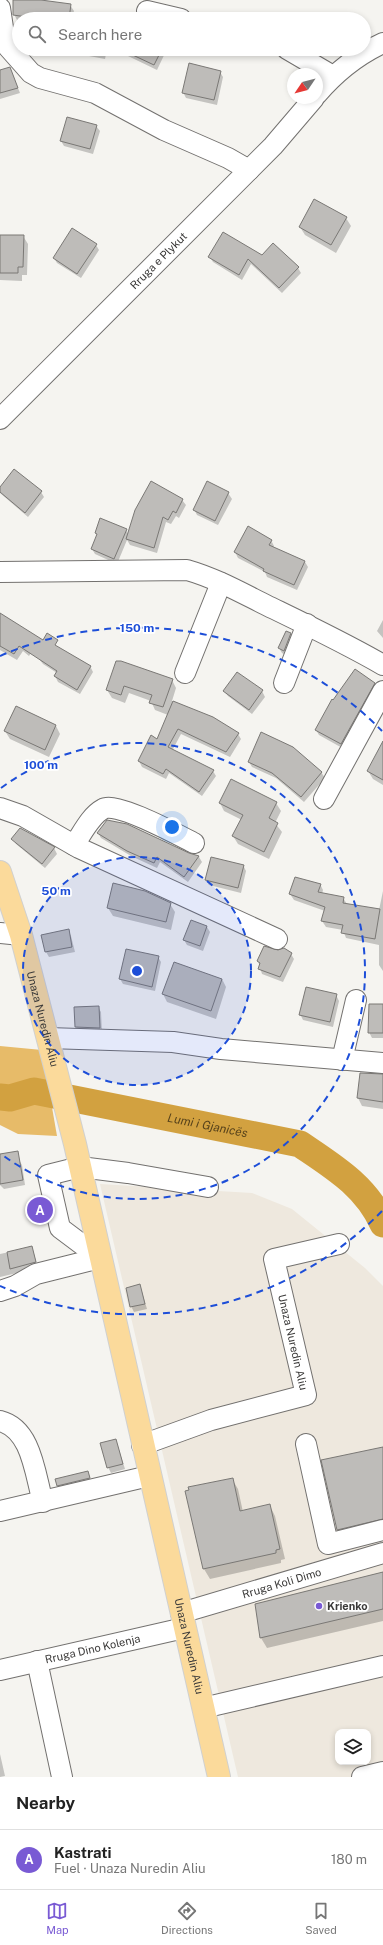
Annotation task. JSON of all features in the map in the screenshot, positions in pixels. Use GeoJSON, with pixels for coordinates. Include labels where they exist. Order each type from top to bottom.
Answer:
{"type":"FeatureCollection","features":[{"type":"Feature","properties":{"kind":"main road","name":"Unaza Nuredin Aliu"},"geometry":{"type":"LineString","coordinates":[[0,872],[10,934],[50,1044],[75,1144],[149,1476],[219,1777]]}},
{"type":"Feature","properties":{"kind":"street"},"geometry":{"type":"LineString","coordinates":[[0,8],[5,41],[12,52]]}},
{"type":"Feature","properties":{"kind":"street"},"geometry":{"type":"LineString","coordinates":[[147,11],[151,12]]}},
{"type":"Feature","properties":{"kind":"street"},"geometry":{"type":"LineString","coordinates":[[371,50],[382,43]]}},
{"type":"Feature","properties":{"kind":"street"},"geometry":{"type":"LineString","coordinates":[[16,56],[31,73],[40,78],[95,93],[164,130],[228,158],[249,170]]}},
{"type":"Feature","properties":{"kind":"street"},"geometry":{"type":"LineString","coordinates":[[299,56],[333,76]]}},
{"type":"Feature","properties":{"kind":"street"},"geometry":{"type":"LineString","coordinates":[[323,87],[333,76],[360,56]]}},
{"type":"Feature","properties":{"kind":"street","name":"Rruga e Plykut"},"geometry":{"type":"LineString","coordinates":[[0,420],[273,146],[309,104]]}},
{"type":"Feature","properties":{"kind":"street"},"geometry":{"type":"LineString","coordinates":[[0,572],[177,569],[202,574],[307,624],[383,665]]}},
{"type":"Feature","properties":{"kind":"street"},"geometry":{"type":"LineString","coordinates":[[185,673],[221,583]]}},
{"type":"Feature","properties":{"kind":"street"},"geometry":{"type":"LineString","coordinates":[[284,683],[307,624]]}},
{"type":"Feature","properties":{"kind":"street"},"geometry":{"type":"LineString","coordinates":[[324,799],[383,691]]}},
{"type":"Feature","properties":{"kind":"street"},"geometry":{"type":"LineString","coordinates":[[74,845],[97,813],[104,808],[112,807],[130,812],[194,842]]}},
{"type":"Feature","properties":{"kind":"street"},"geometry":{"type":"LineString","coordinates":[[0,808],[24,816],[74,845],[277,939]]}},
{"type":"Feature","properties":{"kind":"street"},"geometry":{"type":"LineString","coordinates":[[342,1060],[356,1000]]}},
{"type":"Feature","properties":{"kind":"street"},"geometry":{"type":"LineString","coordinates":[[50,1044],[173,1042],[221,1049],[342,1060],[383,1062]]}},
{"type":"Feature","properties":{"kind":"street"},"geometry":{"type":"LineString","coordinates":[[100,1258],[60,1228],[48,1175],[80,1167],[128,1173],[208,1187]]}},
{"type":"Feature","properties":{"kind":"street","name":"Unaza Nuredin Aliu"},"geometry":{"type":"LineString","coordinates":[[142,1445],[211,1420],[306,1394],[274,1259],[339,1244]]}},
{"type":"Feature","properties":{"kind":"street"},"geometry":{"type":"LineString","coordinates":[[0,1291],[15,1286],[36,1274],[100,1258]]}},
{"type":"Feature","properties":{"kind":"street"},"geometry":{"type":"LineString","coordinates":[[0,1422],[7,1423],[17,1430],[25,1442],[43,1502]]}},
{"type":"Feature","properties":{"kind":"street"},"geometry":{"type":"LineString","coordinates":[[306,1444],[328,1544],[383,1530]]}},
{"type":"Feature","properties":{"kind":"street"},"geometry":{"type":"LineString","coordinates":[[0,1511],[149,1476]]}},
{"type":"Feature","properties":{"kind":"street","name":"Rruga Koli Dimo"},"geometry":{"type":"LineString","coordinates":[[183,1620],[383,1553]]}},
{"type":"Feature","properties":{"kind":"street","name":"Rruga Dino Kolenja"},"geometry":{"type":"LineString","coordinates":[[0,1670],[183,1620]]}},
{"type":"Feature","properties":{"kind":"street"},"geometry":{"type":"LineString","coordinates":[[37,1661],[62,1777]]}},
{"type":"Feature","properties":{"kind":"street"},"geometry":{"type":"LineString","coordinates":[[203,1708],[383,1666]]}},
{"type":"Feature","properties":{"kind":"street"},"geometry":{"type":"LineString","coordinates":[[362,1777],[383,1772]]}},
{"type":"Feature","properties":{"kind":"shaded area"},"geometry":{"type":"Polygon","coordinates":[[[0,1046],[42,1050],[57,1136],[18,1134],[0,1125],[0,1046]]]}},
{"type":"Feature","properties":{"kind":"shaded area"},"geometry":{"type":"Polygon","coordinates":[[[100,1184],[252,1193],[292,1209],[365,1268],[383,1286],[383,1777],[238,1777],[100,1184]]]}},
{"type":"Feature","properties":{"kind":"building"},"geometry":{"type":"Polygon","coordinates":[[[13,0],[41,0],[71,4],[70,12],[13,12],[13,0]]]}},
{"type":"Feature","properties":{"kind":"building"},"geometry":{"type":"Polygon","coordinates":[[[135,56],[158,56],[154,65],[135,56]]]}},
{"type":"Feature","properties":{"kind":"building"},"geometry":{"type":"Polygon","coordinates":[[[189,63],[221,71],[214,100],[182,93],[189,63]]]}},
{"type":"Feature","properties":{"kind":"building"},"geometry":{"type":"Polygon","coordinates":[[[10,67],[18,88],[0,93],[0,70],[10,67]]]}},
{"type":"Feature","properties":{"kind":"building"},"geometry":{"type":"Polygon","coordinates":[[[67,117],[97,125],[90,149],[60,141],[67,117]]]}},
{"type":"Feature","properties":{"kind":"building"},"geometry":{"type":"Polygon","coordinates":[[[314,199],[347,217],[331,245],[299,227],[314,199]]]}},
{"type":"Feature","properties":{"kind":"building"},"geometry":{"type":"Polygon","coordinates":[[[72,228],[97,244],[77,274],[53,258],[72,228]]]}},
{"type":"Feature","properties":{"kind":"building"},"geometry":{"type":"Polygon","coordinates":[[[223,232],[262,255],[273,243],[299,267],[279,288],[248,259],[239,275],[208,257],[223,232]]]}},
{"type":"Feature","properties":{"kind":"building"},"geometry":{"type":"Polygon","coordinates":[[[0,235],[24,235],[23,267],[18,267],[18,273],[0,273],[0,235]]]}},
{"type":"Feature","properties":{"kind":"building"},"geometry":{"type":"Polygon","coordinates":[[[14,469],[42,491],[25,513],[0,492],[0,487],[14,469]]]}},
{"type":"Feature","properties":{"kind":"building"},"geometry":{"type":"Polygon","coordinates":[[[151,481],[183,499],[176,513],[173,511],[168,520],[163,517],[154,548],[126,539],[135,510],[151,481]]]}},
{"type":"Feature","properties":{"kind":"building"},"geometry":{"type":"Polygon","coordinates":[[[207,481],[229,492],[215,521],[193,510],[207,481]]]}},
{"type":"Feature","properties":{"kind":"building"},"geometry":{"type":"Polygon","coordinates":[[[100,518],[127,529],[114,559],[91,549],[97,534],[95,533],[100,518]]]}},
{"type":"Feature","properties":{"kind":"building"},"geometry":{"type":"Polygon","coordinates":[[[248,526],[272,540],[269,545],[305,561],[294,585],[263,571],[264,569],[234,552],[248,526]]]}},
{"type":"Feature","properties":{"kind":"building"},"geometry":{"type":"Polygon","coordinates":[[[0,613],[43,640],[47,633],[58,640],[55,645],[91,666],[77,690],[54,676],[57,671],[19,646],[14,654],[0,646],[0,613]]]}},
{"type":"Feature","properties":{"kind":"building"},"geometry":{"type":"Polygon","coordinates":[[[286,631],[291,633],[284,651],[278,648],[286,631]]]}},
{"type":"Feature","properties":{"kind":"building"},"geometry":{"type":"Polygon","coordinates":[[[116,661],[121,661],[173,679],[163,707],[149,703],[152,695],[124,686],[121,695],[106,690],[116,661]]]}},
{"type":"Feature","properties":{"kind":"building"},"geometry":{"type":"Polygon","coordinates":[[[355,669],[375,683],[341,744],[315,730],[332,699],[333,700],[355,669]]]}},
{"type":"Feature","properties":{"kind":"building"},"geometry":{"type":"Polygon","coordinates":[[[237,672],[263,690],[249,710],[223,691],[237,672]]]}},
{"type":"Feature","properties":{"kind":"building"},"geometry":{"type":"Polygon","coordinates":[[[173,701],[213,717],[239,733],[226,752],[178,729],[168,747],[214,770],[199,792],[166,769],[163,774],[138,761],[151,735],[157,739],[173,701]]]}},
{"type":"Feature","properties":{"kind":"building"},"geometry":{"type":"Polygon","coordinates":[[[16,706],[56,725],[45,750],[4,731],[16,706]]]}},
{"type":"Feature","properties":{"kind":"building"},"geometry":{"type":"Polygon","coordinates":[[[261,732],[293,747],[322,772],[301,797],[272,773],[248,762],[261,732]]]}},
{"type":"Feature","properties":{"kind":"building"},"geometry":{"type":"Polygon","coordinates":[[[383,741],[383,780],[367,771],[383,741]]]}},
{"type":"Feature","properties":{"kind":"building"},"geometry":{"type":"Polygon","coordinates":[[[231,779],[277,802],[269,818],[278,823],[264,852],[232,836],[243,815],[219,803],[231,779]]]}},
{"type":"Feature","properties":{"kind":"building"},"geometry":{"type":"Polygon","coordinates":[[[107,820],[127,824],[189,853],[199,856],[184,877],[157,857],[154,863],[127,851],[97,833],[107,820]]]}},
{"type":"Feature","properties":{"kind":"building"},"geometry":{"type":"Polygon","coordinates":[[[20,828],[55,847],[42,864],[11,839],[20,828]]]}},
{"type":"Feature","properties":{"kind":"building"},"geometry":{"type":"Polygon","coordinates":[[[211,857],[244,865],[238,888],[205,880],[211,857]]]}},
{"type":"Feature","properties":{"kind":"building"},"geometry":{"type":"Polygon","coordinates":[[[295,877],[321,884],[318,892],[344,897],[343,903],[380,909],[375,939],[341,933],[343,925],[321,921],[325,907],[289,894],[295,877]]]}},
{"type":"Feature","properties":{"kind":"building"},"geometry":{"type":"Polygon","coordinates":[[[113,883],[145,891],[171,903],[166,922],[107,908],[113,883]]]}},
{"type":"Feature","properties":{"kind":"building"},"geometry":{"type":"Polygon","coordinates":[[[191,920],[207,926],[200,946],[183,940],[191,920]]]}},
{"type":"Feature","properties":{"kind":"building"},"geometry":{"type":"Polygon","coordinates":[[[69,929],[72,947],[45,952],[41,935],[69,929]]]}},
{"type":"Feature","properties":{"kind":"building"},"geometry":{"type":"Polygon","coordinates":[[[264,946],[278,950],[284,948],[292,953],[280,977],[258,969],[260,963],[257,961],[264,946]]]}},
{"type":"Feature","properties":{"kind":"building"},"geometry":{"type":"Polygon","coordinates":[[[126,949],[159,956],[152,987],[119,979],[126,949]]]}},
{"type":"Feature","properties":{"kind":"building"},"geometry":{"type":"Polygon","coordinates":[[[174,962],[222,979],[211,1011],[162,994],[174,962]]]}},
{"type":"Feature","properties":{"kind":"building"},"geometry":{"type":"Polygon","coordinates":[[[306,987],[337,994],[330,1022],[299,1015],[306,987]]]}},
{"type":"Feature","properties":{"kind":"building"},"geometry":{"type":"Polygon","coordinates":[[[369,1004],[383,1004],[383,1033],[368,1033],[369,1004]]]}},
{"type":"Feature","properties":{"kind":"building"},"geometry":{"type":"Polygon","coordinates":[[[99,1006],[100,1028],[75,1027],[74,1007],[99,1006]]]}},
{"type":"Feature","properties":{"kind":"building"},"geometry":{"type":"Polygon","coordinates":[[[360,1073],[383,1074],[383,1102],[357,1098],[360,1073]]]}},
{"type":"Feature","properties":{"kind":"building"},"geometry":{"type":"Polygon","coordinates":[[[18,1151],[23,1180],[0,1184],[0,1154],[18,1151]]]}},
{"type":"Feature","properties":{"kind":"building"},"geometry":{"type":"Polygon","coordinates":[[[32,1246],[36,1262],[10,1269],[7,1252],[32,1246]]]}},
{"type":"Feature","properties":{"kind":"building"},"geometry":{"type":"Polygon","coordinates":[[[140,1284],[145,1304],[130,1307],[126,1288],[140,1284]]]}},
{"type":"Feature","properties":{"kind":"building"},"geometry":{"type":"Polygon","coordinates":[[[116,1439],[123,1464],[107,1468],[100,1443],[116,1439]]]}},
{"type":"Feature","properties":{"kind":"building"},"geometry":{"type":"Polygon","coordinates":[[[383,1447],[383,1519],[337,1530],[321,1460],[383,1447]]]}},
{"type":"Feature","properties":{"kind":"building"},"geometry":{"type":"Polygon","coordinates":[[[88,1471],[90,1478],[57,1486],[55,1479],[88,1471]]]}},
{"type":"Feature","properties":{"kind":"building"},"geometry":{"type":"Polygon","coordinates":[[[233,1478],[240,1511],[270,1504],[280,1549],[276,1550],[276,1553],[203,1569],[185,1491],[189,1490],[188,1487],[233,1478]]]}},
{"type":"Feature","properties":{"kind":"building","name":"Krienko"},"geometry":{"type":"Polygon","coordinates":[[[383,1572],[383,1609],[260,1638],[255,1604],[383,1572]]]}},
{"type":"Feature","properties":{"kind":"waterway","name":"Lumi i Gjanicës"},"geometry":{"type":"LineString","coordinates":[[0,1097],[10,1098],[34,1091],[300,1144],[348,1178],[368,1199],[383,1224]]}},
{"type":"Feature","properties":{"kind":"place","name":"Kastrati"},"geometry":{"type":"Point","coordinates":[40,1210]}},
{"type":"Feature","properties":{"kind":"place","name":"Krienko"},"geometry":{"type":"Point","coordinates":[319,1606]}}]}
